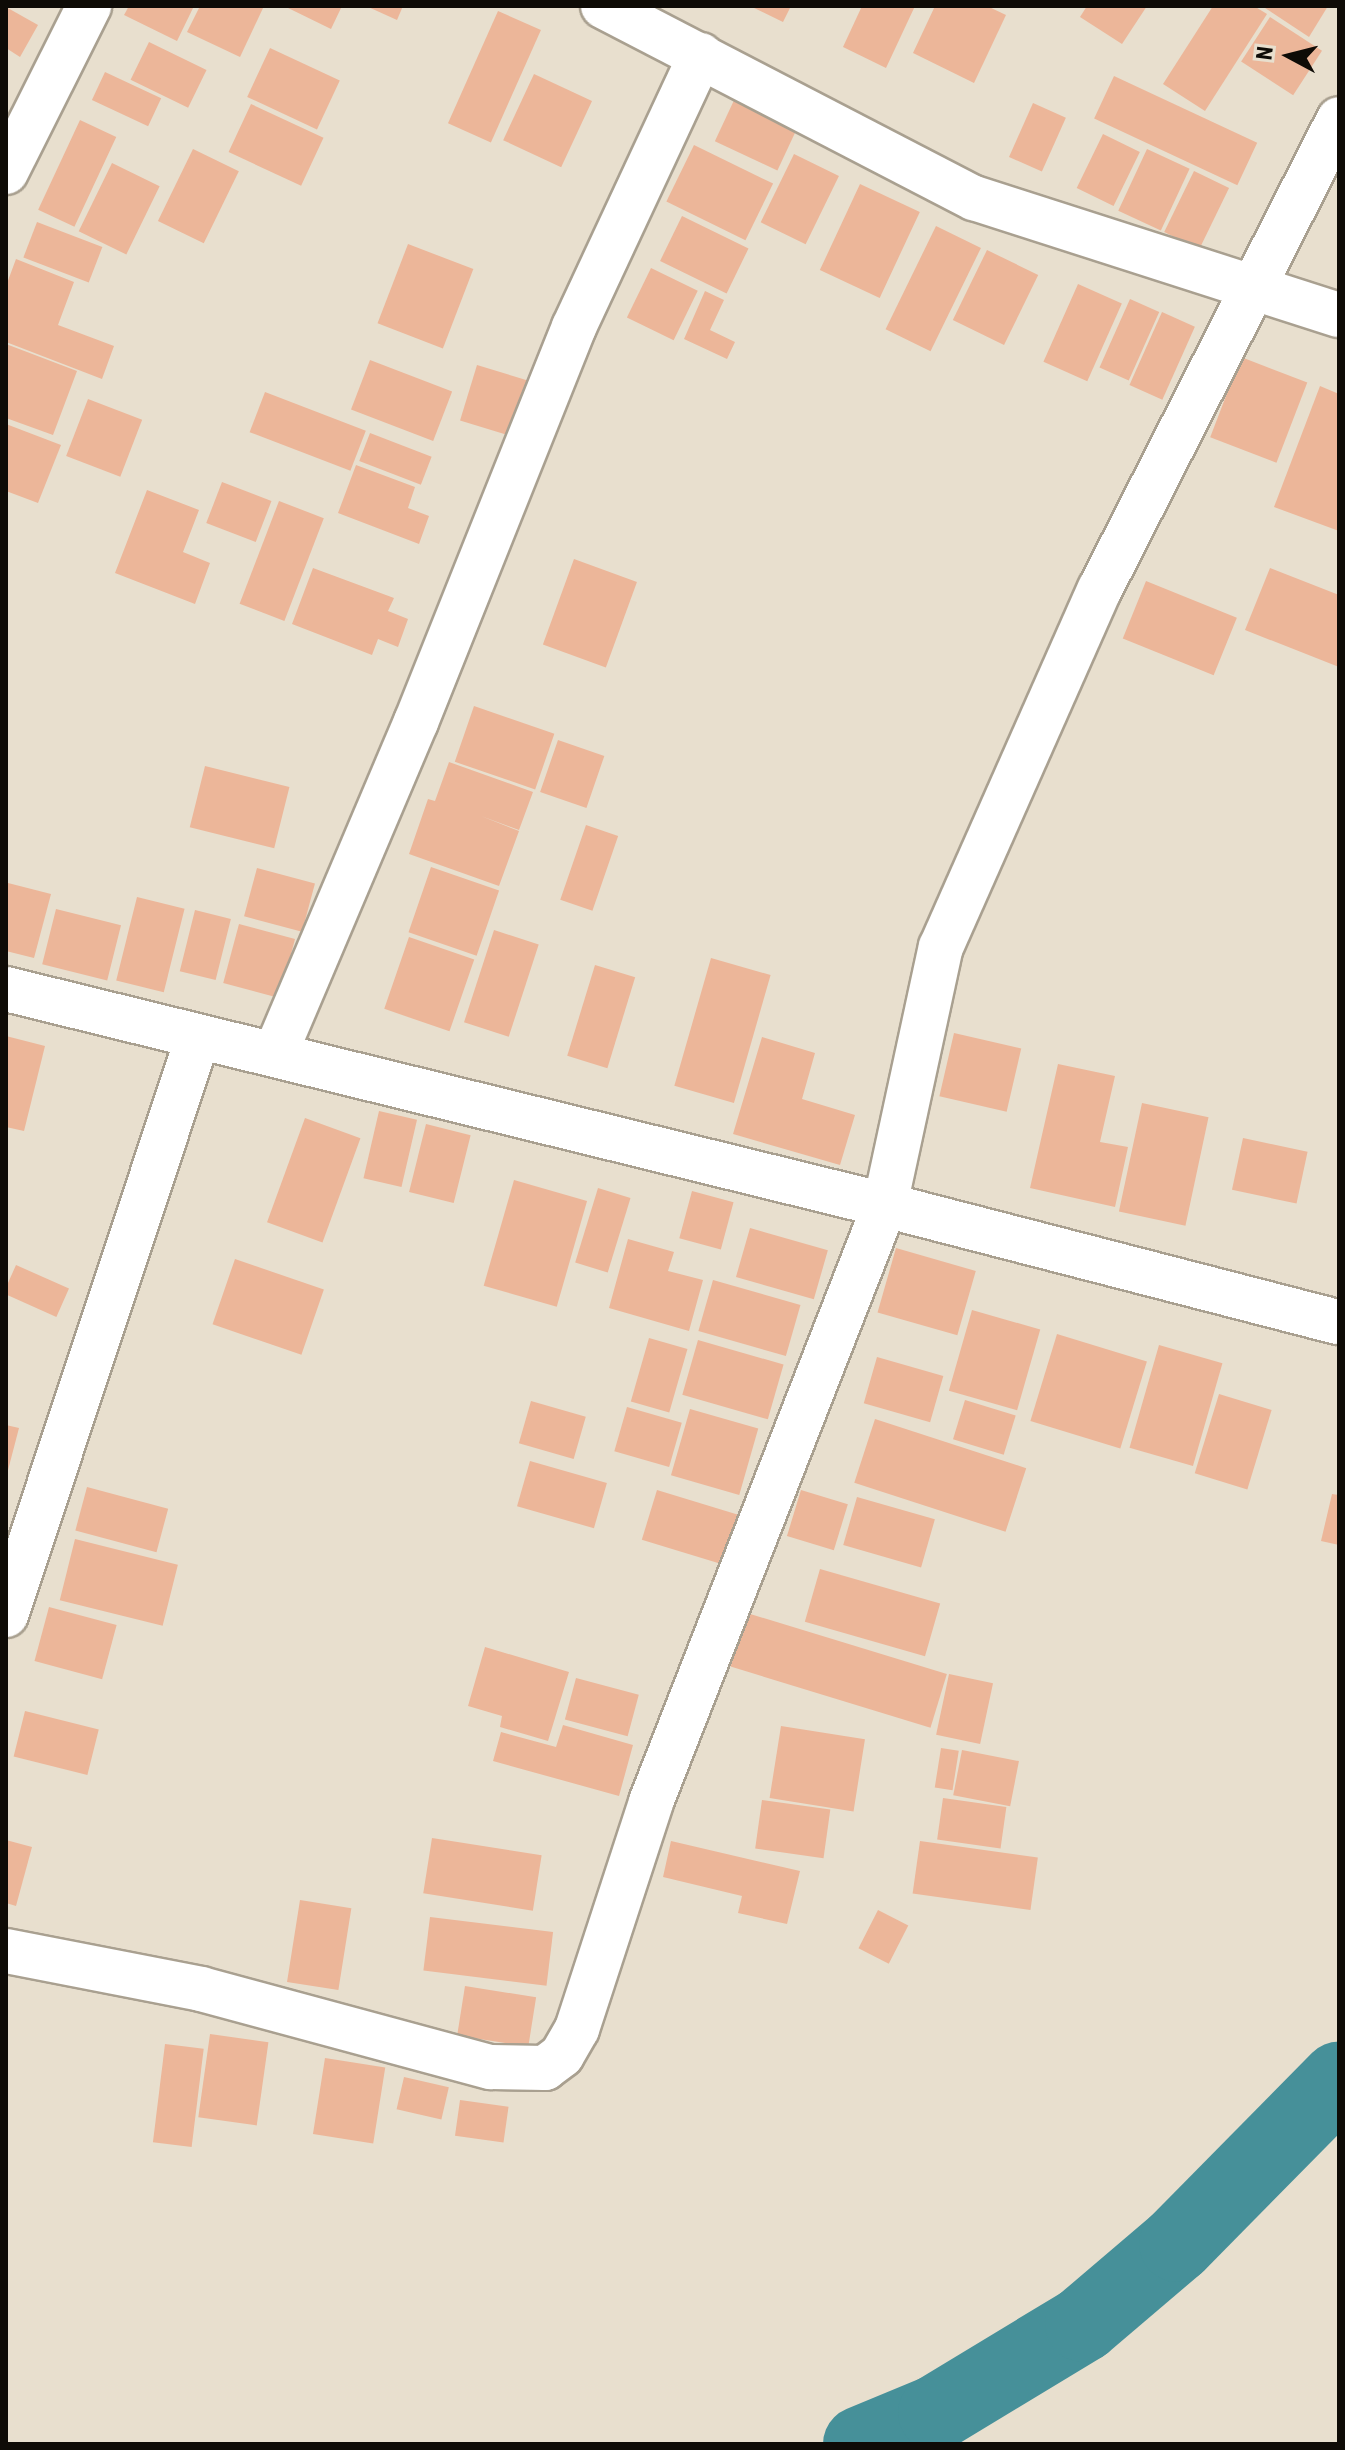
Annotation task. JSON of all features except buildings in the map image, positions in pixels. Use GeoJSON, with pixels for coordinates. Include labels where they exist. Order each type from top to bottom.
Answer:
{"type":"FeatureCollection","features":[{"type":"Feature","properties":{"kind":"street"},"geometry":{"type":"LineString","coordinates":[[6,172],[89,6]]}},
{"type":"Feature","properties":{"kind":"street"},"geometry":{"type":"LineString","coordinates":[[603,6],[974,198],[1339,315]]}},
{"type":"Feature","properties":{"kind":"street"},"geometry":{"type":"LineString","coordinates":[[275,1054],[416,722],[574,327],[701,55]]}},
{"type":"Feature","properties":{"kind":"street"},"geometry":{"type":"LineString","coordinates":[[6,1951],[201,1989],[491,2067],[545,2068],[562,2055],[577,2029],[651,1802],[885,1205],[941,947],[1100,589],[1339,119]]}},
{"type":"Feature","properties":{"kind":"street"},"geometry":{"type":"LineString","coordinates":[[6,989],[885,1205],[1339,1322]]}},
{"type":"Feature","properties":{"kind":"street"},"geometry":{"type":"LineString","coordinates":[[6,1615],[198,1037]]}},
{"type":"Feature","properties":{"kind":"waterway"},"geometry":{"type":"LineString","coordinates":[[861,2444],[936,2413],[1083,2324],[1177,2244],[1339,2080]]}}]}
